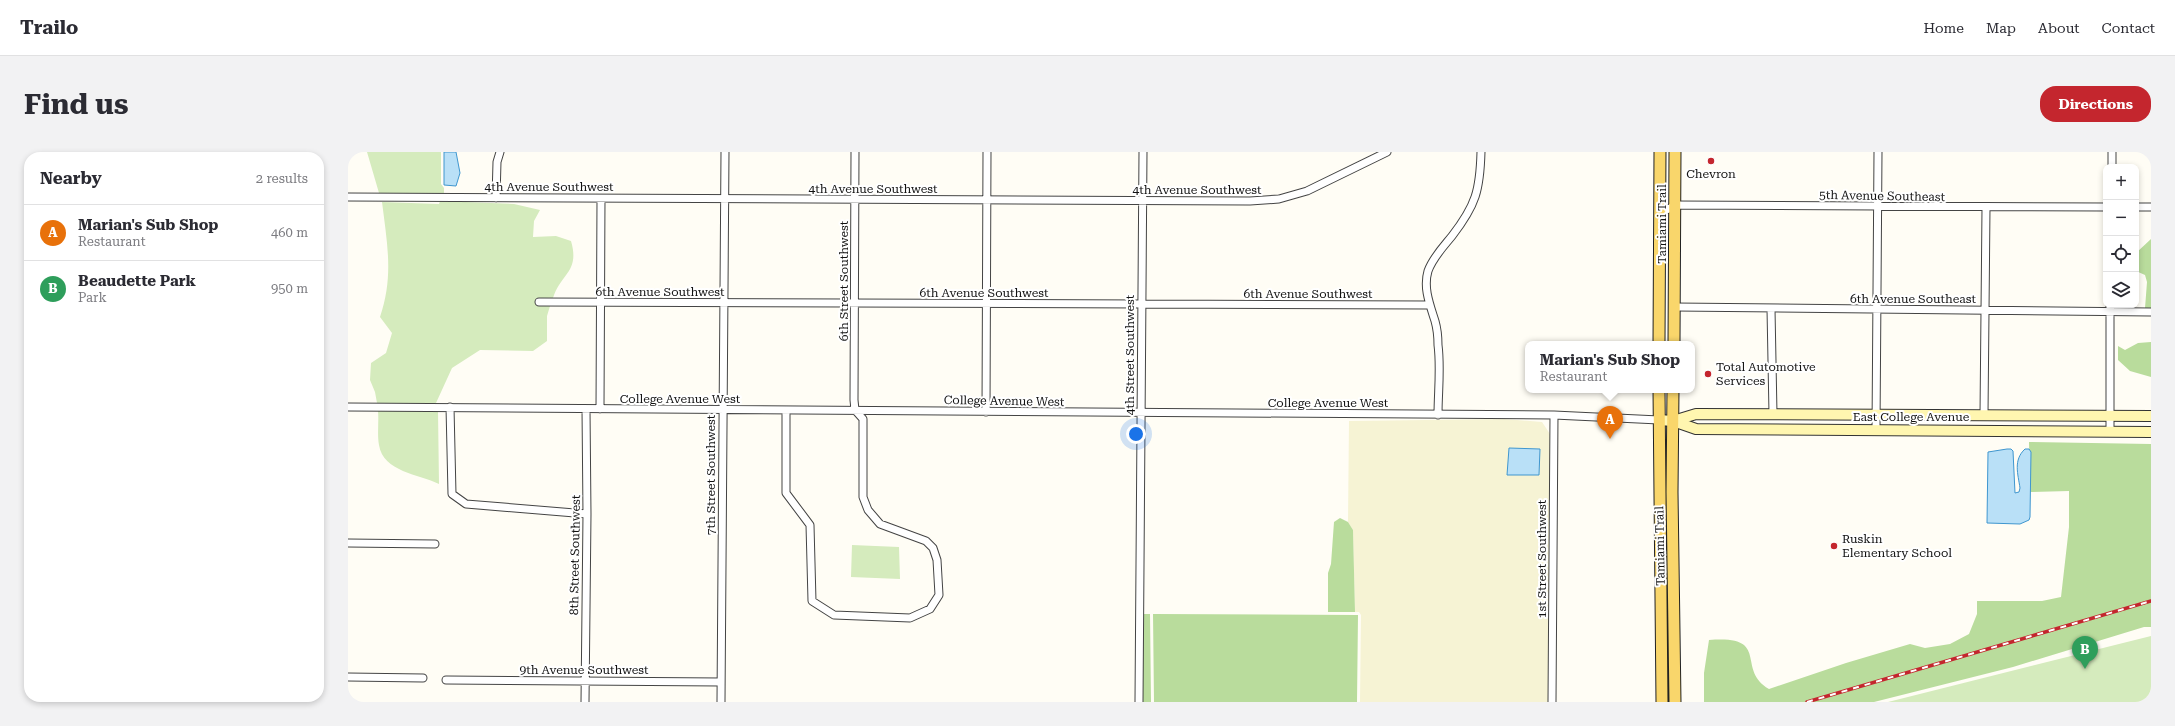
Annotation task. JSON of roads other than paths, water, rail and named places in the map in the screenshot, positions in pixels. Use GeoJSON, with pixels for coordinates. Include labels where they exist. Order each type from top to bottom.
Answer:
{"type":"FeatureCollection","features":[{"type":"Feature","properties":{"kind":"main road","name":"Tamiami Trail"},"geometry":{"type":"LineString","coordinates":[[1659,341],[1660,152]]}},
{"type":"Feature","properties":{"kind":"main road","name":"Tamiami Trail"},"geometry":{"type":"LineString","coordinates":[[1674,341],[1675,152]]}},
{"type":"Feature","properties":{"kind":"main road"},"geometry":{"type":"LineString","coordinates":[[1660,291],[1669,306],[1675,308]]}},
{"type":"Feature","properties":{"kind":"main road","name":"Tamiami Trail"},"geometry":{"type":"LineString","coordinates":[[1659,393],[1662,702]]}},
{"type":"Feature","properties":{"kind":"main road","name":"Tamiami Trail"},"geometry":{"type":"LineString","coordinates":[[1673,393],[1675,702]]}},
{"type":"Feature","properties":{"kind":"main road","name":"East College Avenue"},"geometry":{"type":"LineString","coordinates":[[1672,421],[1696,414],[2151,416]]}},
{"type":"Feature","properties":{"kind":"main road","name":"East College Avenue"},"geometry":{"type":"LineString","coordinates":[[1659,420],[1672,421],[1696,429],[2151,432]]}},
{"type":"Feature","properties":{"kind":"street"},"geometry":{"type":"LineString","coordinates":[[496,198],[497,162],[500,152]]}},
{"type":"Feature","properties":{"kind":"street","name":"7th Street Southwest"},"geometry":{"type":"LineString","coordinates":[[721,702],[725,152]]}},
{"type":"Feature","properties":{"kind":"street","name":"6th Street Southwest"},"geometry":{"type":"LineString","coordinates":[[855,410],[856,152]]}},
{"type":"Feature","properties":{"kind":"street"},"geometry":{"type":"LineString","coordinates":[[986,412],[987,152]]}},
{"type":"Feature","properties":{"kind":"street","name":"4th Street Southwest"},"geometry":{"type":"LineString","coordinates":[[1139,702],[1143,152]]}},
{"type":"Feature","properties":{"kind":"street","name":"4th Avenue Southwest"},"geometry":{"type":"LineString","coordinates":[[348,197],[1250,201],[1279,199],[1307,191],[1379,154],[1387,152]]}},
{"type":"Feature","properties":{"kind":"street"},"geometry":{"type":"LineString","coordinates":[[1438,415],[1439,347],[1436,322],[1429,306],[1427,289],[1428,272],[1435,258],[1460,225],[1471,207],[1479,189],[1481,152]]}},
{"type":"Feature","properties":{"kind":"street"},"geometry":{"type":"LineString","coordinates":[[1876,430],[1878,152]]}},
{"type":"Feature","properties":{"kind":"street"},"geometry":{"type":"LineString","coordinates":[[2112,152],[2112,164]]}},
{"type":"Feature","properties":{"kind":"street"},"geometry":{"type":"LineString","coordinates":[[600,409],[601,199]]}},
{"type":"Feature","properties":{"kind":"street"},"geometry":{"type":"LineString","coordinates":[[1660,214],[1675,205]]}},
{"type":"Feature","properties":{"kind":"street","name":"5th Avenue Southeast"},"geometry":{"type":"LineString","coordinates":[[1675,205],[1986,208],[2103,207]]}},
{"type":"Feature","properties":{"kind":"street"},"geometry":{"type":"LineString","coordinates":[[2139,207],[2151,207]]}},
{"type":"Feature","properties":{"kind":"street"},"geometry":{"type":"LineString","coordinates":[[1984,415],[1986,208]]}},
{"type":"Feature","properties":{"kind":"street","name":"6th Avenue Southwest"},"geometry":{"type":"LineString","coordinates":[[540,302],[1429,306]]}},
{"type":"Feature","properties":{"kind":"street","name":"6th Avenue Southeast"},"geometry":{"type":"LineString","coordinates":[[1675,308],[1877,310],[2110,308],[2151,312]]}},
{"type":"Feature","properties":{"kind":"street"},"geometry":{"type":"LineString","coordinates":[[2110,308],[2110,432]]}},
{"type":"Feature","properties":{"kind":"street"},"geometry":{"type":"LineString","coordinates":[[1771,309],[1773,414]]}},
{"type":"Feature","properties":{"kind":"street","name":"College Avenue West"},"geometry":{"type":"LineString","coordinates":[[348,407],[1554,416],[1659,420]]}},
{"type":"Feature","properties":{"kind":"street"},"geometry":{"type":"LineString","coordinates":[[450,407],[452,494],[466,504],[587,514]]}},
{"type":"Feature","properties":{"kind":"street","name":"8th Street Southwest"},"geometry":{"type":"LineString","coordinates":[[585,702],[587,514],[586,409]]}},
{"type":"Feature","properties":{"kind":"street"},"geometry":{"type":"LineString","coordinates":[[786,410],[786,493],[810,524],[812,601],[834,615],[910,618],[930,609],[939,595],[937,560],[934,548],[926,541],[880,524],[868,510],[863,497],[863,419],[855,410]]}},
{"type":"Feature","properties":{"kind":"street","name":"1st Street Southwest"},"geometry":{"type":"LineString","coordinates":[[1552,702],[1554,416]]}},
{"type":"Feature","properties":{"kind":"street"},"geometry":{"type":"LineString","coordinates":[[348,543],[434,544]]}},
{"type":"Feature","properties":{"kind":"street"},"geometry":{"type":"LineString","coordinates":[[348,677],[423,678]]}},
{"type":"Feature","properties":{"kind":"street","name":"9th Avenue Southwest"},"geometry":{"type":"LineString","coordinates":[[446,680],[721,682]]}},
{"type":"Feature","properties":{"kind":"water"},"geometry":{"type":"Polygon","coordinates":[[[444,152],[456,152],[460,173],[456,186],[444,185],[444,152]]]}},
{"type":"Feature","properties":{"kind":"water"},"geometry":{"type":"Polygon","coordinates":[[[1509,448],[1540,449],[1539,475],[1507,475],[1509,448]]]}},
{"type":"Feature","properties":{"kind":"water"},"geometry":{"type":"Polygon","coordinates":[[[2011,449],[2013,451],[2015,493],[2019,492],[2020,488],[2017,467],[2019,458],[2025,449],[2029,449],[2031,452],[2030,517],[2029,520],[2020,524],[1987,523],[1988,452],[2011,449]]]}},
{"type":"Feature","properties":{"kind":"railway"},"geometry":{"type":"LineString","coordinates":[[1807,702],[2151,601]]}},
{"type":"Feature","properties":{"kind":"place","name":"Chevron"},"geometry":{"type":"Point","coordinates":[1711,161]}},
{"type":"Feature","properties":{"kind":"place","name":"Total Automotive Services"},"geometry":{"type":"Point","coordinates":[1708,374]}},
{"type":"Feature","properties":{"kind":"place","name":"Marian's Sub Shop"},"geometry":{"type":"Point","coordinates":[1610,439]}},
{"type":"Feature","properties":{"kind":"place","name":"Ruskin Elementary School"},"geometry":{"type":"Point","coordinates":[1834,546]}},
{"type":"Feature","properties":{"kind":"place","name":"Beaudette Park"},"geometry":{"type":"Point","coordinates":[2085,669]}}]}
